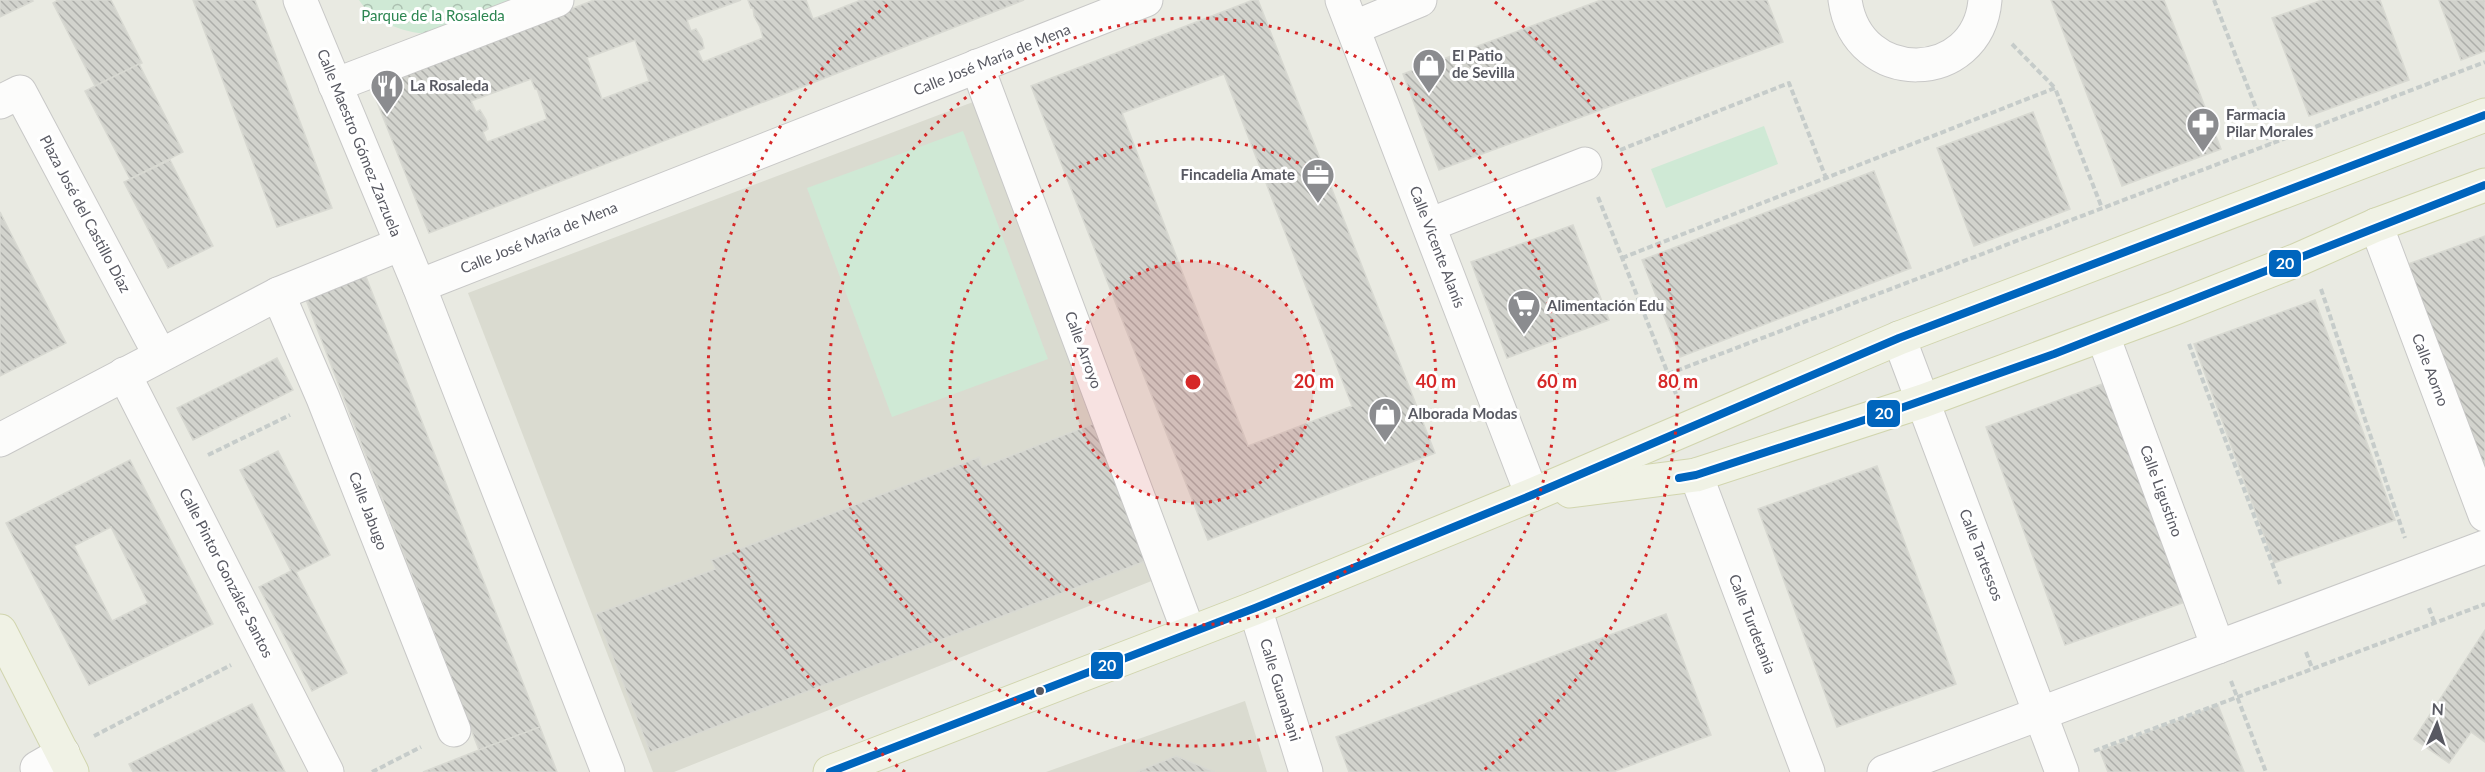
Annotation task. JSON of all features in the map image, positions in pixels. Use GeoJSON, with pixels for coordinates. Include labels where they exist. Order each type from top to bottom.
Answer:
{"type":"FeatureCollection","features":[{"type":"Feature","properties":{"kind":"main road"},"geometry":{"type":"LineString","coordinates":[[830,772],[1255,608],[1532,495],[1899,338],[2485,116]]}},
{"type":"Feature","properties":{"kind":"main road"},"geometry":{"type":"LineString","coordinates":[[1532,495],[1696,475],[1923,401],[2103,336],[2297,260],[2376,225],[2485,185]]}},
{"type":"Feature","properties":{"kind":"main road"},"geometry":{"type":"LineString","coordinates":[[0,631],[57,764]]}},
{"type":"Feature","properties":{"kind":"street","name":"Calle Maestro Gómez Zarzuela"},"geometry":{"type":"LineString","coordinates":[[300,0],[418,286]]}},
{"type":"Feature","properties":{"kind":"street"},"geometry":{"type":"LineString","coordinates":[[335,85],[557,0]]}},
{"type":"Feature","properties":{"kind":"street"},"geometry":{"type":"LineString","coordinates":[[1347,14],[1420,0]]}},
{"type":"Feature","properties":{"kind":"street"},"geometry":{"type":"LineString","coordinates":[[1845,0],[1848,16],[1858,36],[1874,52],[1894,64],[1922,65],[1949,57],[1971,40],[1984,8]]}},
{"type":"Feature","properties":{"kind":"street","name":"Calle José María de Mena"},"geometry":{"type":"LineString","coordinates":[[418,286],[977,66],[1128,3]]}},
{"type":"Feature","properties":{"kind":"street","name":"Calle Vicente Alanís"},"geometry":{"type":"LineString","coordinates":[[1347,14],[1532,495]]}},
{"type":"Feature","properties":{"kind":"street","name":"Calle Arroyo"},"geometry":{"type":"LineString","coordinates":[[977,66],[1189,633]]}},
{"type":"Feature","properties":{"kind":"street","name":"Plaza José del Castillo Díaz"},"geometry":{"type":"LineString","coordinates":[[0,102],[20,92],[160,356]]}},
{"type":"Feature","properties":{"kind":"street"},"geometry":{"type":"LineString","coordinates":[[1429,225],[1585,164]]}},
{"type":"Feature","properties":{"kind":"street","name":"Calle Aorno"},"geometry":{"type":"LineString","coordinates":[[2376,225],[2485,515]]}},
{"type":"Feature","properties":{"kind":"street"},"geometry":{"type":"LineString","coordinates":[[0,440],[278,294],[401,244]]}},
{"type":"Feature","properties":{"kind":"street"},"geometry":{"type":"LineString","coordinates":[[418,286],[608,772]]}},
{"type":"Feature","properties":{"kind":"street","name":"Calle Jabugo"},"geometry":{"type":"LineString","coordinates":[[278,294],[323,398],[454,730]]}},
{"type":"Feature","properties":{"kind":"street","name":"Calle Ligustino"},"geometry":{"type":"LineString","coordinates":[[2103,336],[2218,647]]}},
{"type":"Feature","properties":{"kind":"street","name":"Calle Tartessos"},"geometry":{"type":"LineString","coordinates":[[1899,338],[2061,768]]}},
{"type":"Feature","properties":{"kind":"street","name":"Calle Pintor González Santos"},"geometry":{"type":"LineString","coordinates":[[124,375],[327,772]]}},
{"type":"Feature","properties":{"kind":"street","name":"Calle Turdetania"},"geometry":{"type":"LineString","coordinates":[[1696,475],[1808,772]]}},
{"type":"Feature","properties":{"kind":"street"},"geometry":{"type":"LineString","coordinates":[[1884,772],[2485,547]]}},
{"type":"Feature","properties":{"kind":"street","name":"Calle Guanahani"},"geometry":{"type":"LineString","coordinates":[[1255,608],[1306,772]]}},
{"type":"Feature","properties":{"kind":"path"},"geometry":{"type":"LineString","coordinates":[[2214,0],[2270,144]]}},
{"type":"Feature","properties":{"kind":"path"},"geometry":{"type":"LineString","coordinates":[[1984,8],[2055,88],[2102,208]]}},
{"type":"Feature","properties":{"kind":"path"},"geometry":{"type":"LineString","coordinates":[[1668,374],[2485,62]]}},
{"type":"Feature","properties":{"kind":"path"},"geometry":{"type":"LineString","coordinates":[[1689,428],[1585,164],[1789,83],[1826,178]]}},
{"type":"Feature","properties":{"kind":"path"},"geometry":{"type":"LineString","coordinates":[[1622,258],[2055,88]]}},
{"type":"Feature","properties":{"kind":"path"},"geometry":{"type":"LineString","coordinates":[[2297,260],[2307,282],[2317,278],[2435,624]]}},
{"type":"Feature","properties":{"kind":"path"},"geometry":{"type":"LineString","coordinates":[[2175,308],[2312,669]]}},
{"type":"Feature","properties":{"kind":"path"},"geometry":{"type":"LineString","coordinates":[[174,471],[323,398]]}},
{"type":"Feature","properties":{"kind":"path"},"geometry":{"type":"LineString","coordinates":[[2061,768],[2237,697],[2485,604]]}},
{"type":"Feature","properties":{"kind":"path"},"geometry":{"type":"LineString","coordinates":[[2218,647],[2266,772]]}},
{"type":"Feature","properties":{"kind":"path"},"geometry":{"type":"LineString","coordinates":[[57,764],[264,648]]}},
{"type":"Feature","properties":{"kind":"path"},"geometry":{"type":"LineString","coordinates":[[372,772],[454,730]]}},
{"type":"Feature","properties":{"kind":"shaded area"},"geometry":{"type":"Polygon","coordinates":[[[981,99],[1159,578],[674,772],[653,772],[468,293],[981,99]]]}},
{"type":"Feature","properties":{"kind":"shaded area"},"geometry":{"type":"Polygon","coordinates":[[[1245,701],[1267,772],[1046,772],[1245,701]]]}},
{"type":"Feature","properties":{"kind":"green space","name":"Parque de la Rosaleda"},"geometry":{"type":"Polygon","coordinates":[[[359,0],[525,0],[463,25],[432,34],[408,31],[385,22],[374,16],[359,0]]]}},
{"type":"Feature","properties":{"kind":"green space"},"geometry":{"type":"Polygon","coordinates":[[[1764,126],[1778,164],[1666,208],[1651,169],[1764,126]]]}},
{"type":"Feature","properties":{"kind":"green space"},"geometry":{"type":"Polygon","coordinates":[[[963,131],[1048,359],[892,417],[807,188],[963,131]]]}},
{"type":"Feature","properties":{"kind":"building"},"geometry":{"type":"Polygon","coordinates":[[[0,0],[32,0],[33,1],[0,17],[0,0]]]}},
{"type":"Feature","properties":{"kind":"building"},"geometry":{"type":"Polygon","coordinates":[[[58,0],[111,0],[142,63],[95,86],[53,3],[58,0]]]}},
{"type":"Feature","properties":{"kind":"building"},"geometry":{"type":"Polygon","coordinates":[[[193,0],[255,0],[332,208],[277,227],[193,0]]]}},
{"type":"Feature","properties":{"kind":"building"},"geometry":{"type":"Polygon","coordinates":[[[594,0],[741,0],[687,20],[691,31],[696,29],[702,39],[704,48],[698,51],[703,62],[763,38],[748,0],[806,0],[813,19],[861,0],[1024,0],[429,233],[371,87],[594,0]],[[635,40],[587,58],[602,99],[649,81],[635,40]],[[531,79],[471,101],[476,112],[480,110],[486,120],[488,129],[483,132],[487,142],[547,119],[537,89],[531,79]]]}},
{"type":"Feature","properties":{"kind":"building"},"geometry":{"type":"Polygon","coordinates":[[[1258,0],[1435,453],[1208,540],[1031,86],[1258,0]],[[1224,74],[1122,113],[1248,446],[1352,406],[1224,74]]]}},
{"type":"Feature","properties":{"kind":"building"},"geometry":{"type":"Polygon","coordinates":[[[1601,0],[1767,0],[1783,42],[1439,170],[1403,74],[1601,0]]]}},
{"type":"Feature","properties":{"kind":"building"},"geometry":{"type":"Polygon","coordinates":[[[2051,0],[2164,0],[2221,149],[2122,186],[2051,0]]]}},
{"type":"Feature","properties":{"kind":"building"},"geometry":{"type":"Polygon","coordinates":[[[2322,0],[2380,0],[2409,80],[2309,116],[2272,18],[2322,0]]]}},
{"type":"Feature","properties":{"kind":"building"},"geometry":{"type":"Polygon","coordinates":[[[2439,0],[2485,0],[2485,51],[2461,60],[2439,0]]]}},
{"type":"Feature","properties":{"kind":"building"},"geometry":{"type":"Polygon","coordinates":[[[139,64],[183,152],[130,179],[85,91],[139,64]]]}},
{"type":"Feature","properties":{"kind":"building"},"geometry":{"type":"Polygon","coordinates":[[[2033,112],[2070,209],[1974,246],[1937,148],[2033,112]]]}},
{"type":"Feature","properties":{"kind":"building"},"geometry":{"type":"Polygon","coordinates":[[[170,160],[213,246],[168,268],[124,182],[170,160]]]}},
{"type":"Feature","properties":{"kind":"building"},"geometry":{"type":"Polygon","coordinates":[[[1874,171],[1911,268],[1680,357],[1642,260],[1874,171]]]}},
{"type":"Feature","properties":{"kind":"building"},"geometry":{"type":"Polygon","coordinates":[[[0,212],[66,343],[0,376],[0,212]]]}},
{"type":"Feature","properties":{"kind":"building"},"geometry":{"type":"Polygon","coordinates":[[[1573,225],[1609,320],[1507,358],[1471,262],[1573,225]]]}},
{"type":"Feature","properties":{"kind":"building"},"geometry":{"type":"Polygon","coordinates":[[[2485,236],[2485,480],[2400,267],[2485,236]]]}},
{"type":"Feature","properties":{"kind":"building"},"geometry":{"type":"Polygon","coordinates":[[[363,269],[540,727],[479,750],[303,292],[363,269]]]}},
{"type":"Feature","properties":{"kind":"building"},"geometry":{"type":"Polygon","coordinates":[[[2315,300],[2395,520],[2274,563],[2194,344],[2315,300]]]}},
{"type":"Feature","properties":{"kind":"building"},"geometry":{"type":"Polygon","coordinates":[[[277,358],[293,390],[193,440],[177,408],[277,358]]]}},
{"type":"Feature","properties":{"kind":"building"},"geometry":{"type":"Polygon","coordinates":[[[2105,383],[2185,602],[2065,645],[1986,427],[2105,383]]]}},
{"type":"Feature","properties":{"kind":"building"},"geometry":{"type":"Polygon","coordinates":[[[1095,423],[1148,560],[650,752],[596,614],[715,569],[711,560],[979,457],[982,467],[1095,423]]]}},
{"type":"Feature","properties":{"kind":"building"},"geometry":{"type":"Polygon","coordinates":[[[278,451],[330,555],[296,572],[347,673],[312,691],[259,587],[291,571],[240,470],[278,451]]]}},
{"type":"Feature","properties":{"kind":"building"},"geometry":{"type":"Polygon","coordinates":[[[130,460],[213,624],[89,685],[6,523],[130,460]],[[111,527],[74,546],[112,621],[148,603],[111,527]]]}},
{"type":"Feature","properties":{"kind":"building"},"geometry":{"type":"Polygon","coordinates":[[[1877,466],[1956,684],[1837,727],[1758,509],[1877,466]]]}},
{"type":"Feature","properties":{"kind":"building"},"geometry":{"type":"Polygon","coordinates":[[[1666,614],[1711,735],[1613,772],[1349,772],[1336,737],[1666,614]]]}},
{"type":"Feature","properties":{"kind":"building"},"geometry":{"type":"Polygon","coordinates":[[[2485,630],[2485,742],[2471,732],[2449,763],[2414,739],[2485,630]]]}},
{"type":"Feature","properties":{"kind":"building"},"geometry":{"type":"Polygon","coordinates":[[[252,704],[285,772],[133,772],[129,764],[252,704]]]}},
{"type":"Feature","properties":{"kind":"building"},"geometry":{"type":"Polygon","coordinates":[[[2218,705],[2244,772],[2108,772],[2100,751],[2218,705]]]}},
{"type":"Feature","properties":{"kind":"building"},"geometry":{"type":"Polygon","coordinates":[[[540,727],[557,772],[423,772],[479,750],[540,727]]]}},
{"type":"Feature","properties":{"kind":"building"},"geometry":{"type":"Polygon","coordinates":[[[1176,756],[1215,772],[1136,772],[1176,756]]]}},
{"type":"Feature","properties":{"kind":"transit line","name":"20"},"geometry":{"type":"LineString","coordinates":[[830,772],[1255,608],[1532,495],[1899,338],[2485,115]]}},
{"type":"Feature","properties":{"kind":"transit line","name":"20"},"geometry":{"type":"LineString","coordinates":[[1679,478],[1696,475],[1901,408],[2054,354],[2485,185]]}},
{"type":"Feature","properties":{"kind":"place","name":"El Patio de Sevilla"},"geometry":{"type":"Point","coordinates":[1429,94]}},
{"type":"Feature","properties":{"kind":"place","name":"La Rosaleda"},"geometry":{"type":"Point","coordinates":[387,115]}},
{"type":"Feature","properties":{"kind":"place","name":"Farmacia Pilar Morales"},"geometry":{"type":"Point","coordinates":[2203,153]}},
{"type":"Feature","properties":{"kind":"place","name":"Fincadelia Amate"},"geometry":{"type":"Point","coordinates":[1318,204]}},
{"type":"Feature","properties":{"kind":"place","name":"Alimentación Edu"},"geometry":{"type":"Point","coordinates":[1524,335]}},
{"type":"Feature","properties":{"kind":"place","name":"Alborada Modas"},"geometry":{"type":"Point","coordinates":[1385,443]}}]}
